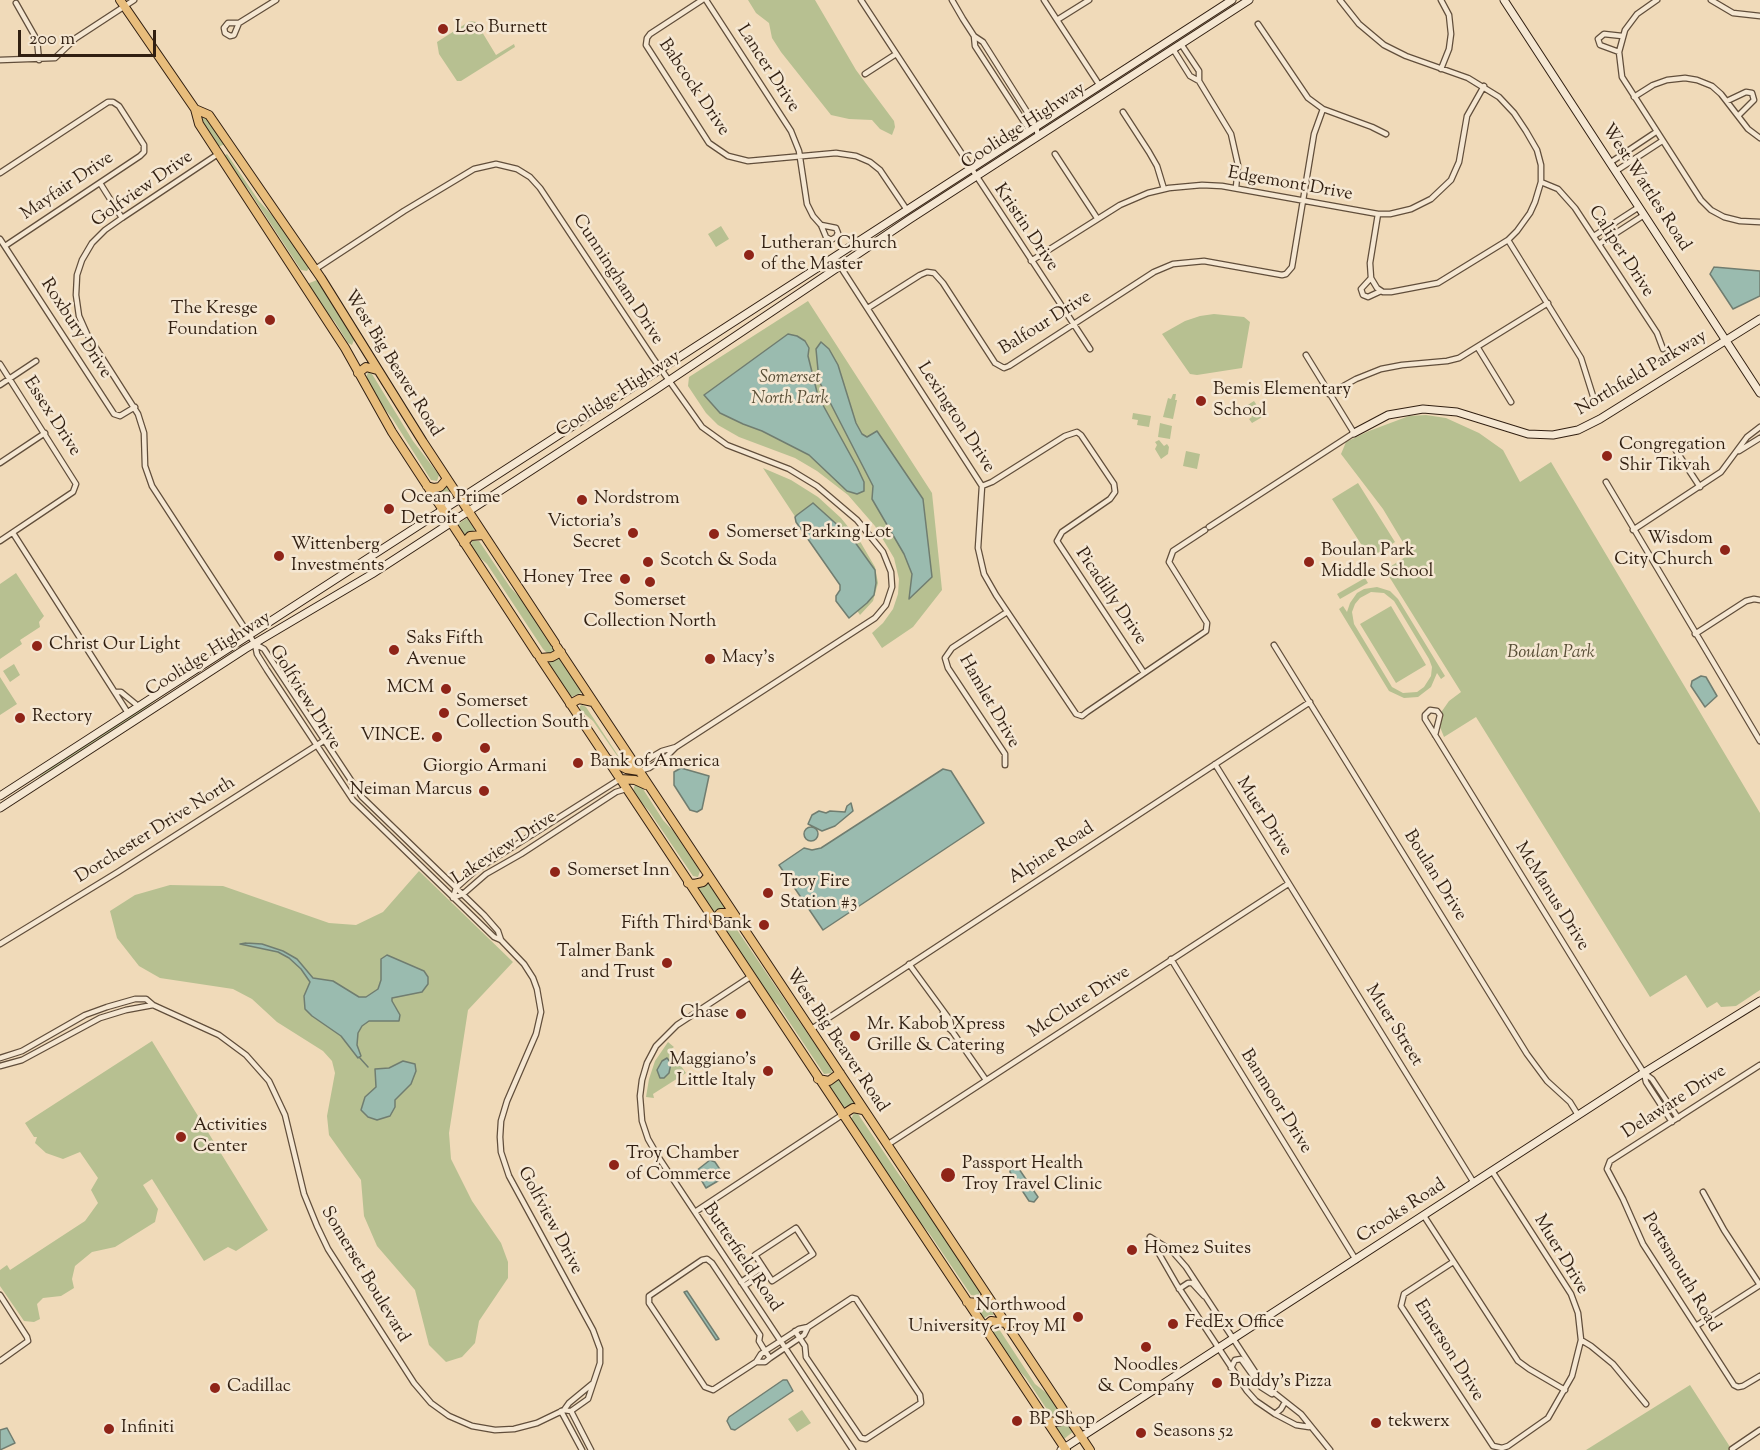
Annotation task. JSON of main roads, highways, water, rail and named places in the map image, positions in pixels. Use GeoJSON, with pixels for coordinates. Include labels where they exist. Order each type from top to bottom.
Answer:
{"type":"FeatureCollection","features":[{"type":"Feature","properties":{"kind":"main road","name":"Coolidge Highway"},"geometry":{"type":"LineString","coordinates":[[0,796],[1232,0]]}},
{"type":"Feature","properties":{"kind":"main road","name":"Coolidge Highway"},"geometry":{"type":"LineString","coordinates":[[0,808],[179,691],[407,551],[910,219],[1249,0]]}},
{"type":"Feature","properties":{"kind":"main road","name":"West Wattles Road"},"geometry":{"type":"LineString","coordinates":[[1504,0],[1760,393]]}},
{"type":"Feature","properties":{"kind":"main road","name":"West Big Beaver Road"},"geometry":{"type":"LineString","coordinates":[[122,3],[195,109],[199,124],[345,348],[426,485],[1064,1449]]}},
{"type":"Feature","properties":{"kind":"main road","name":"West Big Beaver Road"},"geometry":{"type":"LineString","coordinates":[[195,109],[209,115],[234,150],[362,344],[483,535],[1090,1450]]}},
{"type":"Feature","properties":{"kind":"main road"},"geometry":{"type":"LineString","coordinates":[[218,154],[223,149],[234,150]]}},
{"type":"Feature","properties":{"kind":"main road"},"geometry":{"type":"LineString","coordinates":[[907,210],[910,219]]}},
{"type":"Feature","properties":{"kind":"main road"},"geometry":{"type":"LineString","coordinates":[[827,262],[825,268],[829,273]]}},
{"type":"Feature","properties":{"kind":"main road"},"geometry":{"type":"LineString","coordinates":[[299,278],[310,278],[314,270]]}},
{"type":"Feature","properties":{"kind":"main road"},"geometry":{"type":"LineString","coordinates":[[803,277],[808,283],[806,289]]}},
{"type":"Feature","properties":{"kind":"main road","name":"Northfield Parkway"},"geometry":{"type":"LineString","coordinates":[[1354,433],[1370,423],[1396,413],[1433,409],[1464,414],[1528,434],[1566,434],[1600,419],[1760,319]]}},
{"type":"Feature","properties":{"kind":"main road"},"geometry":{"type":"LineString","coordinates":[[345,348],[355,351],[362,344]]}},
{"type":"Feature","properties":{"kind":"main road"},"geometry":{"type":"LineString","coordinates":[[358,373],[366,367],[378,370]]}},
{"type":"Feature","properties":{"kind":"main road"},"geometry":{"type":"LineString","coordinates":[[597,411],[596,418],[601,425]]}},
{"type":"Feature","properties":{"kind":"main road"},"geometry":{"type":"LineString","coordinates":[[569,429],[574,437],[572,444]]}},
{"type":"Feature","properties":{"kind":"main road"},"geometry":{"type":"LineString","coordinates":[[520,461],[518,468],[525,474]]}},
{"type":"Feature","properties":{"kind":"main road"},"geometry":{"type":"LineString","coordinates":[[426,485],[437,488],[447,479]]}},
{"type":"Feature","properties":{"kind":"main road"},"geometry":{"type":"LineString","coordinates":[[464,543],[470,536],[483,535]]}},
{"type":"Feature","properties":{"kind":"main road"},"geometry":{"type":"LineString","coordinates":[[401,538],[407,545],[407,551]]}},
{"type":"Feature","properties":{"kind":"main road"},"geometry":{"type":"LineString","coordinates":[[332,581],[330,588],[336,596]]}},
{"type":"Feature","properties":{"kind":"main road"},"geometry":{"type":"LineString","coordinates":[[539,656],[548,659],[557,647]]}},
{"type":"Feature","properties":{"kind":"main road"},"geometry":{"type":"LineString","coordinates":[[178,680],[182,687],[179,691]]}},
{"type":"Feature","properties":{"kind":"main road"},"geometry":{"type":"LineString","coordinates":[[570,704],[579,699],[593,702]]}},
{"type":"Feature","properties":{"kind":"main road"},"geometry":{"type":"LineString","coordinates":[[606,758],[626,769],[639,771]]}},
{"type":"Feature","properties":{"kind":"main road"},"geometry":{"type":"LineString","coordinates":[[36,773],[35,778],[39,782]]}},
{"type":"Feature","properties":{"kind":"main road"},"geometry":{"type":"LineString","coordinates":[[620,779],[635,780],[650,788]]}},
{"type":"Feature","properties":{"kind":"main road"},"geometry":{"type":"LineString","coordinates":[[688,883],[703,882],[708,876]]}},
{"type":"Feature","properties":{"kind":"main road"},"geometry":{"type":"LineString","coordinates":[[714,921],[720,913],[733,913]]}},
{"type":"Feature","properties":{"kind":"main road","name":"Crooks Road"},"geometry":{"type":"LineString","coordinates":[[1064,1449],[1578,1115],[1760,1001]]}},
{"type":"Feature","properties":{"kind":"main road"},"geometry":{"type":"LineString","coordinates":[[818,1079],[829,1081],[840,1073]]}},
{"type":"Feature","properties":{"kind":"main road"},"geometry":{"type":"LineString","coordinates":[[842,1115],[854,1108],[863,1110]]}},
{"type":"Feature","properties":{"kind":"main road"},"geometry":{"type":"LineString","coordinates":[[967,1302],[979,1303],[987,1295]]}},
{"type":"Feature","properties":{"kind":"main road"},"geometry":{"type":"LineString","coordinates":[[984,1328],[988,1322],[994,1320],[1006,1324]]}},
{"type":"Feature","properties":{"kind":"main road"},"geometry":{"type":"LineString","coordinates":[[1046,1421],[1059,1422],[1067,1414]]}},
{"type":"Feature","properties":{"kind":"water"},"geometry":{"type":"Polygon","coordinates":[[[1714,267],[1760,271],[1760,296],[1733,309],[1710,274],[1714,267]]]}},
{"type":"Feature","properties":{"kind":"water"},"geometry":{"type":"Polygon","coordinates":[[[788,334],[805,341],[809,348],[808,356],[818,396],[857,467],[864,482],[864,491],[857,494],[847,491],[809,455],[720,413],[704,395],[788,334]]]}},
{"type":"Feature","properties":{"kind":"water"},"geometry":{"type":"Polygon","coordinates":[[[821,342],[829,349],[838,365],[856,423],[862,434],[867,437],[877,431],[923,499],[932,577],[909,599],[912,574],[904,554],[872,499],[873,486],[819,381],[816,349],[821,342]]]}},
{"type":"Feature","properties":{"kind":"water"},"geometry":{"type":"Polygon","coordinates":[[[813,503],[852,538],[875,570],[874,595],[849,618],[836,601],[840,585],[796,522],[795,517],[813,503]]]}},
{"type":"Feature","properties":{"kind":"water"},"geometry":{"type":"Polygon","coordinates":[[[1701,676],[1706,677],[1717,696],[1705,707],[1691,686],[1692,681],[1701,676]]]}},
{"type":"Feature","properties":{"kind":"water"},"geometry":{"type":"Polygon","coordinates":[[[681,768],[709,776],[702,809],[697,812],[690,810],[674,785],[674,772],[681,768]]]}},
{"type":"Feature","properties":{"kind":"water"},"geometry":{"type":"Polygon","coordinates":[[[943,769],[951,771],[984,823],[823,930],[779,865],[804,848],[812,850],[821,848],[943,769]]]}},
{"type":"Feature","properties":{"kind":"water"},"geometry":{"type":"Polygon","coordinates":[[[851,803],[853,811],[835,826],[822,831],[808,824],[812,815],[819,811],[845,812],[851,803]]]}},
{"type":"Feature","properties":{"kind":"water"},"geometry":{"type":"Polygon","coordinates":[[[808,827],[814,827],[818,834],[814,841],[808,841],[804,837],[804,831],[808,827]]]}},
{"type":"Feature","properties":{"kind":"water"},"geometry":{"type":"Polygon","coordinates":[[[240,944],[262,944],[283,951],[297,959],[313,978],[333,981],[359,997],[366,997],[378,989],[381,980],[381,959],[387,955],[424,971],[428,977],[428,984],[422,992],[392,998],[400,1015],[399,1021],[369,1021],[362,1026],[358,1033],[357,1045],[361,1056],[358,1058],[341,1036],[305,1009],[304,996],[310,982],[301,969],[278,952],[240,944]]]}},
{"type":"Feature","properties":{"kind":"water"},"geometry":{"type":"Polygon","coordinates":[[[667,1058],[671,1063],[669,1073],[664,1078],[660,1078],[657,1070],[662,1061],[667,1058]]]}},
{"type":"Feature","properties":{"kind":"water"},"geometry":{"type":"Polygon","coordinates":[[[403,1061],[415,1064],[416,1071],[411,1084],[395,1100],[395,1107],[390,1116],[377,1120],[368,1117],[361,1110],[365,1097],[376,1087],[375,1069],[389,1068],[403,1061]]]}},
{"type":"Feature","properties":{"kind":"water"},"geometry":{"type":"Polygon","coordinates":[[[710,1160],[715,1162],[723,1178],[706,1188],[696,1171],[710,1160]]]}},
{"type":"Feature","properties":{"kind":"water"},"geometry":{"type":"Polygon","coordinates":[[[1014,1166],[1017,1166],[1038,1197],[1034,1202],[1029,1201],[1010,1172],[1014,1166]]]}},
{"type":"Feature","properties":{"kind":"water"},"geometry":{"type":"Polygon","coordinates":[[[687,1291],[719,1339],[716,1340],[684,1292],[687,1291]]]}},
{"type":"Feature","properties":{"kind":"water"},"geometry":{"type":"Polygon","coordinates":[[[783,1380],[787,1380],[793,1391],[735,1430],[731,1429],[727,1421],[729,1417],[783,1380]]]}},
{"type":"Feature","properties":{"kind":"water"},"geometry":{"type":"Polygon","coordinates":[[[7,1428],[15,1443],[0,1450],[0,1430],[7,1428]]]}},
{"type":"Feature","properties":{"kind":"waterway"},"geometry":{"type":"LineString","coordinates":[[359,1057],[368,1067]]}},
{"type":"Feature","properties":{"kind":"place","name":"Leo Burnett"},"geometry":{"type":"Point","coordinates":[443,29]}},
{"type":"Feature","properties":{"kind":"place","name":"Lutheran Church of the Master"},"geometry":{"type":"Point","coordinates":[749,255]}},
{"type":"Feature","properties":{"kind":"place","name":"The Kresge Foundation"},"geometry":{"type":"Point","coordinates":[270,320]}},
{"type":"Feature","properties":{"kind":"place","name":"Bemis Elementary School"},"geometry":{"type":"Point","coordinates":[1201,401]}},
{"type":"Feature","properties":{"kind":"place","name":"Congregation Shir Tikvah"},"geometry":{"type":"Point","coordinates":[1607,456]}},
{"type":"Feature","properties":{"kind":"place","name":"Nordstrom"},"geometry":{"type":"Point","coordinates":[582,500]}},
{"type":"Feature","properties":{"kind":"place","name":"Ocean Prime Detroit"},"geometry":{"type":"Point","coordinates":[389,509]}},
{"type":"Feature","properties":{"kind":"place","name":"Victoria's Secret"},"geometry":{"type":"Point","coordinates":[633,533]}},
{"type":"Feature","properties":{"kind":"place","name":"Somerset Parking Lot"},"geometry":{"type":"Point","coordinates":[714,534]}},
{"type":"Feature","properties":{"kind":"place","name":"Wisdom City Church"},"geometry":{"type":"Point","coordinates":[1725,550]}},
{"type":"Feature","properties":{"kind":"place","name":"Wittenberg Investments"},"geometry":{"type":"Point","coordinates":[279,556]}},
{"type":"Feature","properties":{"kind":"place","name":"Scotch & Soda"},"geometry":{"type":"Point","coordinates":[648,562]}},
{"type":"Feature","properties":{"kind":"place","name":"Boulan Park Middle School"},"geometry":{"type":"Point","coordinates":[1309,562]}},
{"type":"Feature","properties":{"kind":"place","name":"Honey Tree"},"geometry":{"type":"Point","coordinates":[625,579]}},
{"type":"Feature","properties":{"kind":"place","name":"Somerset Collection North"},"geometry":{"type":"Point","coordinates":[650,582]}},
{"type":"Feature","properties":{"kind":"place","name":"Christ Our Light"},"geometry":{"type":"Point","coordinates":[37,646]}},
{"type":"Feature","properties":{"kind":"place","name":"Saks Fifth Avenue"},"geometry":{"type":"Point","coordinates":[394,650]}},
{"type":"Feature","properties":{"kind":"place","name":"Macy's"},"geometry":{"type":"Point","coordinates":[710,659]}},
{"type":"Feature","properties":{"kind":"place","name":"MCM"},"geometry":{"type":"Point","coordinates":[446,689]}},
{"type":"Feature","properties":{"kind":"place","name":"Somerset Collection South"},"geometry":{"type":"Point","coordinates":[444,713]}},
{"type":"Feature","properties":{"kind":"place","name":"Rectory"},"geometry":{"type":"Point","coordinates":[20,718]}},
{"type":"Feature","properties":{"kind":"place","name":"VINCE."},"geometry":{"type":"Point","coordinates":[437,737]}},
{"type":"Feature","properties":{"kind":"place","name":"Giorgio Armani"},"geometry":{"type":"Point","coordinates":[485,748]}},
{"type":"Feature","properties":{"kind":"place","name":"Bank of America"},"geometry":{"type":"Point","coordinates":[578,763]}},
{"type":"Feature","properties":{"kind":"place","name":"Neiman Marcus"},"geometry":{"type":"Point","coordinates":[484,791]}},
{"type":"Feature","properties":{"kind":"place","name":"Somerset Inn"},"geometry":{"type":"Point","coordinates":[555,872]}},
{"type":"Feature","properties":{"kind":"place","name":"Troy Fire Station #3"},"geometry":{"type":"Point","coordinates":[768,893]}},
{"type":"Feature","properties":{"kind":"place","name":"Fifth Third Bank"},"geometry":{"type":"Point","coordinates":[764,925]}},
{"type":"Feature","properties":{"kind":"place","name":"Talmer Bank and Trust"},"geometry":{"type":"Point","coordinates":[667,963]}},
{"type":"Feature","properties":{"kind":"place","name":"Chase"},"geometry":{"type":"Point","coordinates":[741,1014]}},
{"type":"Feature","properties":{"kind":"place","name":"Mr. Kabob Xpress Grille & Catering"},"geometry":{"type":"Point","coordinates":[855,1036]}},
{"type":"Feature","properties":{"kind":"place","name":"Maggiano's Little Italy"},"geometry":{"type":"Point","coordinates":[768,1071]}},
{"type":"Feature","properties":{"kind":"place","name":"Activities Center"},"geometry":{"type":"Point","coordinates":[181,1137]}},
{"type":"Feature","properties":{"kind":"place","name":"Troy Chamber of Commerce"},"geometry":{"type":"Point","coordinates":[614,1165]}},
{"type":"Feature","properties":{"kind":"place","name":"Passport Health Troy Travel Clinic"},"geometry":{"type":"Point","coordinates":[948,1175]}},
{"type":"Feature","properties":{"kind":"place","name":"Home2 Suites"},"geometry":{"type":"Point","coordinates":[1132,1250]}},
{"type":"Feature","properties":{"kind":"place","name":"Northwood University - Troy MI"},"geometry":{"type":"Point","coordinates":[1078,1317]}},
{"type":"Feature","properties":{"kind":"place","name":"FedEx Office"},"geometry":{"type":"Point","coordinates":[1173,1324]}},
{"type":"Feature","properties":{"kind":"place","name":"Noodles & Company"},"geometry":{"type":"Point","coordinates":[1146,1347]}},
{"type":"Feature","properties":{"kind":"place","name":"Buddy's Pizza"},"geometry":{"type":"Point","coordinates":[1217,1383]}},
{"type":"Feature","properties":{"kind":"place","name":"Cadillac"},"geometry":{"type":"Point","coordinates":[215,1388]}},
{"type":"Feature","properties":{"kind":"place","name":"BP Shop"},"geometry":{"type":"Point","coordinates":[1017,1421]}},
{"type":"Feature","properties":{"kind":"place","name":"tekwerx"},"geometry":{"type":"Point","coordinates":[1376,1423]}},
{"type":"Feature","properties":{"kind":"place","name":"Infiniti"},"geometry":{"type":"Point","coordinates":[109,1429]}},
{"type":"Feature","properties":{"kind":"place","name":"Seasons 52"},"geometry":{"type":"Point","coordinates":[1141,1433]}},
{"type":"Feature","properties":{"kind":"park label","name":"Somerset North Park"},"geometry":{"type":"Point","coordinates":[790,389]}},
{"type":"Feature","properties":{"kind":"park label","name":"Boulan Park"},"geometry":{"type":"Point","coordinates":[1551,654]}}]}
